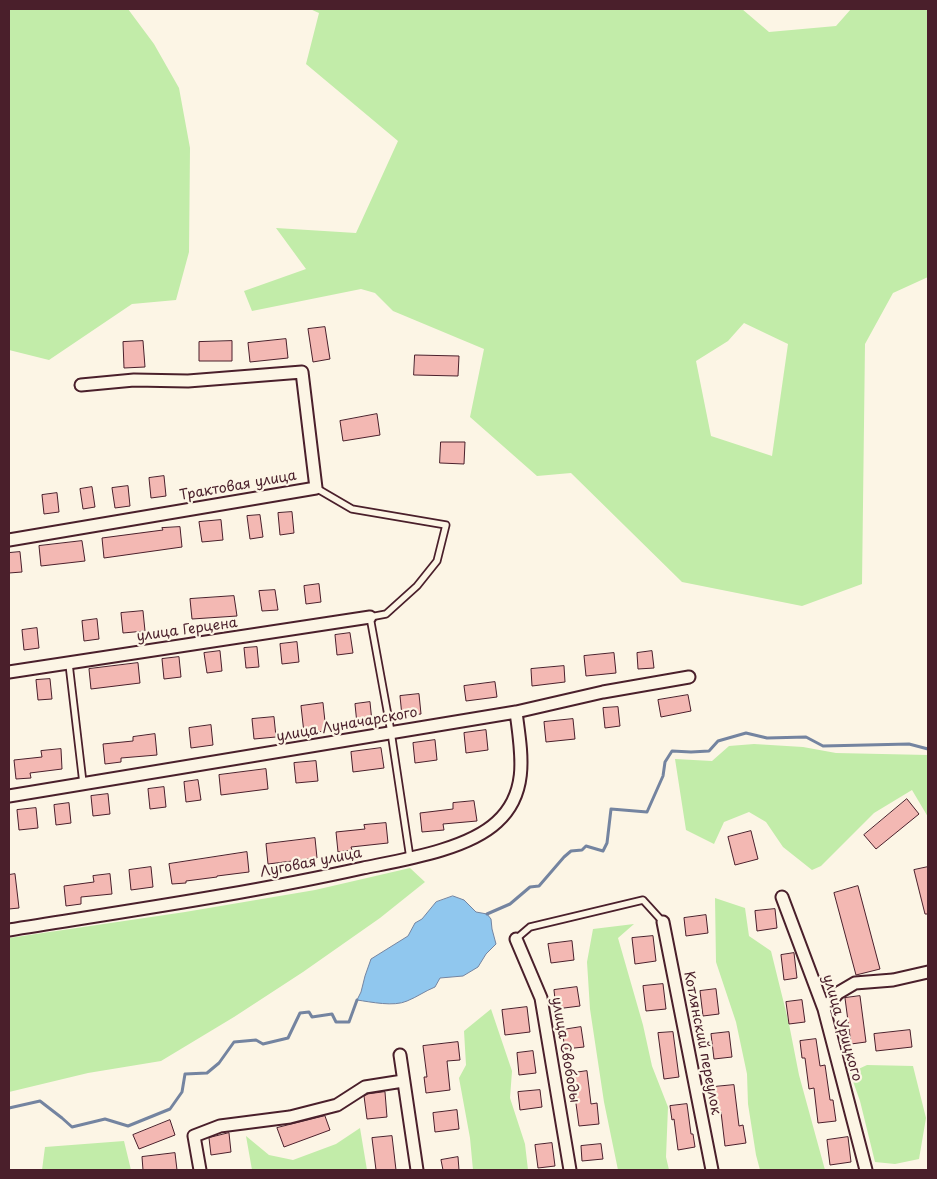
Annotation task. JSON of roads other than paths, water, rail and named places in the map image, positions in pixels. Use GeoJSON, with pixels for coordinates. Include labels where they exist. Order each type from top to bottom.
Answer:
{"type":"FeatureCollection","features":[{"type":"Feature","properties":{"kind":"street","name":"Трактовая улица"},"geometry":{"type":"LineString","coordinates":[[9,540],[316,488],[302,372],[188,381],[134,380],[82,384]]}},
{"type":"Feature","properties":{"kind":"street","name":"улица Герцена"},"geometry":{"type":"LineString","coordinates":[[9,672],[370,617]]}},
{"type":"Feature","properties":{"kind":"street","name":"улица Луначарского"},"geometry":{"type":"LineString","coordinates":[[9,796],[516,712],[603,692],[689,677]]}},
{"type":"Feature","properties":{"kind":"street","name":"Луговая улица"},"geometry":{"type":"LineString","coordinates":[[9,930],[295,883],[410,858],[471,839],[498,822],[516,798],[522,763],[516,712]]}},
{"type":"Feature","properties":{"kind":"street","name":"улица Урицкого"},"geometry":{"type":"LineString","coordinates":[[782,897],[824,1009],[866,1170]]}},
{"type":"Feature","properties":{"kind":"street","name":"Котлянский переулок"},"geometry":{"type":"LineString","coordinates":[[662,922],[712,1170]]}},
{"type":"Feature","properties":{"kind":"street","name":"улица Свободы"},"geometry":{"type":"LineString","coordinates":[[516,939],[541,998],[570,1170]]}},
{"type":"Feature","properties":{"kind":"street"},"geometry":{"type":"LineString","coordinates":[[824,1009],[838,993],[855,983],[893,980],[928,972]]}},
{"type":"Feature","properties":{"kind":"street"},"geometry":{"type":"LineString","coordinates":[[400,1055],[416,1170]]}},
{"type":"Feature","properties":{"kind":"street"},"geometry":{"type":"LineString","coordinates":[[200,1170],[194,1136],[220,1126],[290,1117],[337,1105],[365,1087],[403,1081]]}},
{"type":"Feature","properties":{"kind":"lane"},"geometry":{"type":"LineString","coordinates":[[316,488],[352,509],[446,525],[437,561],[417,586],[386,614],[370,617],[391,732],[410,858]]}},
{"type":"Feature","properties":{"kind":"lane"},"geometry":{"type":"LineString","coordinates":[[69,664],[83,783]]}},
{"type":"Feature","properties":{"kind":"lane"},"geometry":{"type":"LineString","coordinates":[[516,939],[530,927],[643,900],[662,922]]}},
{"type":"Feature","properties":{"kind":"water"},"geometry":{"type":"Polygon","coordinates":[[[453,896],[464,900],[476,912],[487,914],[491,919],[496,944],[486,954],[478,967],[463,976],[440,978],[435,987],[402,1003],[382,1004],[357,1000],[371,959],[408,936],[415,923],[422,919],[436,902],[453,896]]]}},
{"type":"Feature","properties":{"kind":"waterway"},"geometry":{"type":"LineString","coordinates":[[487,914],[510,904],[530,887],[539,886],[571,851],[582,850],[586,846],[603,851],[607,843],[611,809],[647,812],[663,776],[665,762],[672,751],[709,751],[718,741],[746,733],[767,738],[806,737],[823,746],[909,744],[928,749]]}},
{"type":"Feature","properties":{"kind":"waterway"},"geometry":{"type":"LineString","coordinates":[[9,1108],[40,1101],[72,1127],[105,1119],[128,1126],[170,1109],[182,1092],[185,1074],[207,1073],[219,1063],[234,1042],[256,1040],[263,1044],[288,1038],[300,1013],[309,1012],[312,1017],[332,1014],[336,1022],[349,1022],[357,1000]]}}]}
